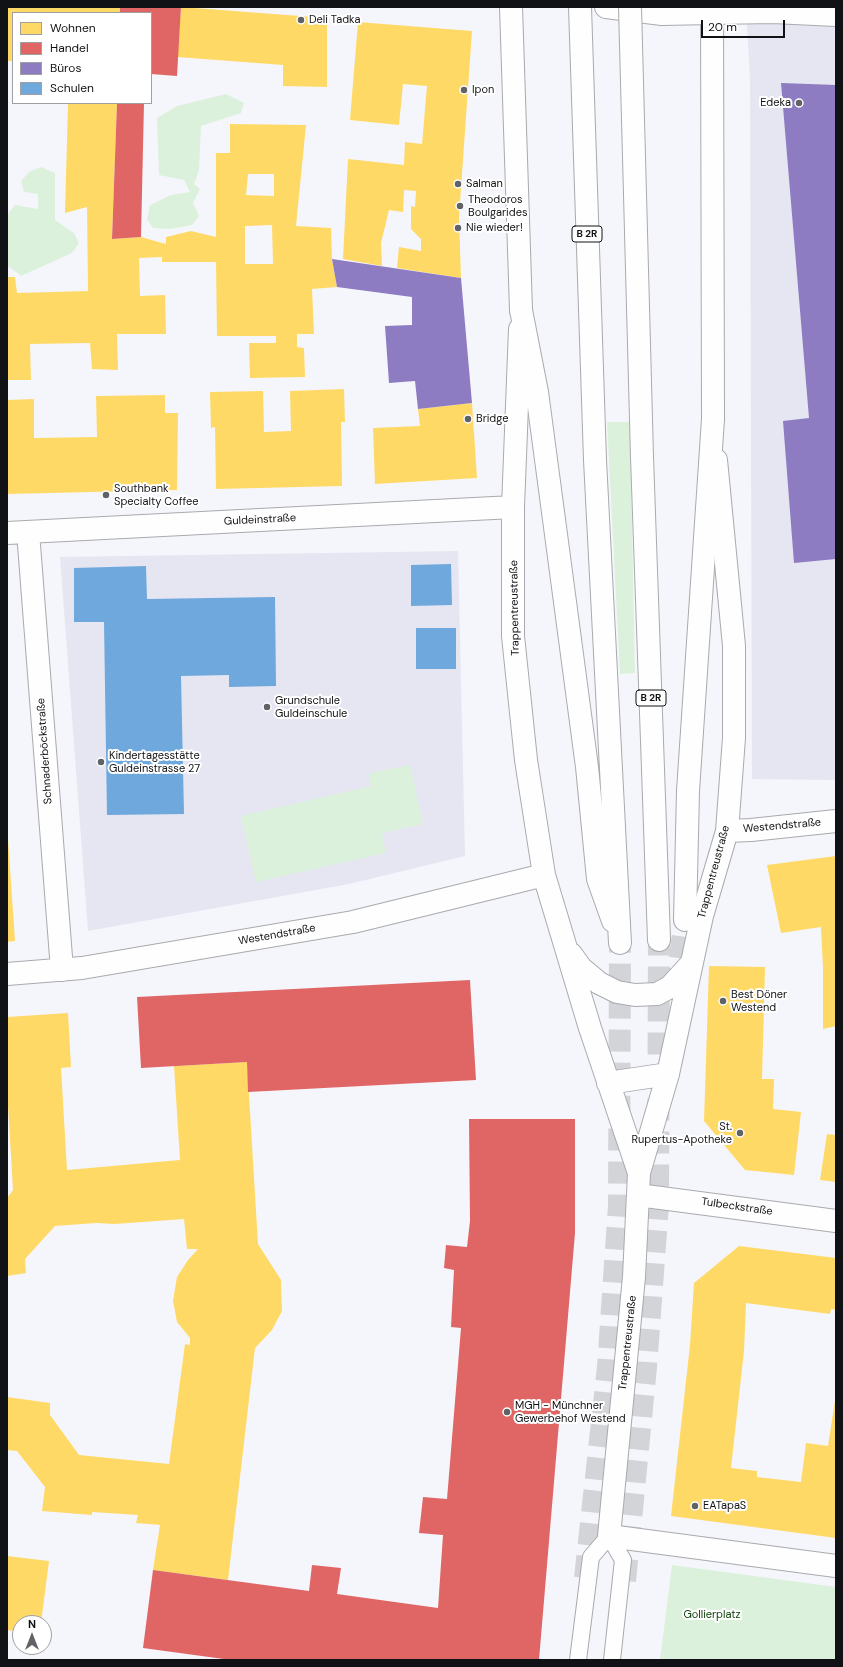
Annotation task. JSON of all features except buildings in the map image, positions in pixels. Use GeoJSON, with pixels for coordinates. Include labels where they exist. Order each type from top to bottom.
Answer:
{"type":"FeatureCollection","features":[{"type":"Feature","properties":{"kind":"main road"},"geometry":{"type":"LineString","coordinates":[[511,7],[521,310]]}},
{"type":"Feature","properties":{"kind":"main road","name":"B 2R"},"geometry":{"type":"LineString","coordinates":[[521,310],[537,392],[587,767],[598,879],[620,943],[595,460],[580,7]]}},
{"type":"Feature","properties":{"kind":"main road"},"geometry":{"type":"LineString","coordinates":[[606,7],[662,14],[712,10],[836,15]]}},
{"type":"Feature","properties":{"kind":"main road","name":"B 2R"},"geometry":{"type":"LineString","coordinates":[[630,7],[642,457],[659,940]]}},
{"type":"Feature","properties":{"kind":"main road"},"geometry":{"type":"LineString","coordinates":[[685,920],[688,791],[712,419],[712,10]]}},
{"type":"Feature","properties":{"kind":"main road","name":"Trappentreustraße"},"geometry":{"type":"LineString","coordinates":[[521,310],[513,507],[513,636],[526,760],[544,875],[590,1028],[639,1173]]}},
{"type":"Feature","properties":{"kind":"main road","name":"Trappentreustraße"},"geometry":{"type":"LineString","coordinates":[[609,1536],[634,1277],[639,1173],[668,1074],[690,965],[702,916],[727,831],[734,738],[734,646],[712,419]]}},
{"type":"Feature","properties":{"kind":"main road","name":"Guldeinstraße"},"geometry":{"type":"LineString","coordinates":[[18,533],[513,507]]}},
{"type":"Feature","properties":{"kind":"main road","name":"Schnaderböckstraße"},"geometry":{"type":"LineString","coordinates":[[18,533],[62,970]]}},
{"type":"Feature","properties":{"kind":"main road","name":"Westendstraße"},"geometry":{"type":"LineString","coordinates":[[727,831],[836,821]]}},
{"type":"Feature","properties":{"kind":"main road","name":"Westendstraße"},"geometry":{"type":"LineString","coordinates":[[7,974],[62,970],[115,963],[353,922],[544,875]]}},
{"type":"Feature","properties":{"kind":"main road","name":"Trappentreustraße"},"geometry":{"type":"LineString","coordinates":[[567,948],[581,968],[599,983],[617,992],[635,995],[657,994],[670,987],[690,965]]}},
{"type":"Feature","properties":{"kind":"main road"},"geometry":{"type":"LineString","coordinates":[[608,1083],[668,1074]]}},
{"type":"Feature","properties":{"kind":"main road","name":"Tulbeckstraße"},"geometry":{"type":"LineString","coordinates":[[638,1195],[836,1221]]}},
{"type":"Feature","properties":{"kind":"main road"},"geometry":{"type":"LineString","coordinates":[[609,1536],[836,1566]]}},
{"type":"Feature","properties":{"kind":"lane"},"geometry":{"type":"LineString","coordinates":[[578,1660],[591,1557],[609,1536],[623,1560],[612,1660]]}},
{"type":"Feature","properties":{"kind":"shaded area"},"geometry":{"type":"Polygon","coordinates":[[[746,7],[836,8],[836,780],[752,779],[750,78],[746,7]]]}},
{"type":"Feature","properties":{"kind":"shaded area","name":"Grundschule Guldeinschule"},"geometry":{"type":"Polygon","coordinates":[[[458,551],[465,856],[349,884],[88,931],[60,557],[458,551]]]}},
{"type":"Feature","properties":{"kind":"green space"},"geometry":{"type":"Polygon","coordinates":[[[226,94],[244,103],[241,113],[201,126],[199,171],[194,184],[200,189],[193,203],[199,216],[192,225],[170,229],[153,228],[147,219],[150,205],[171,195],[190,192],[184,180],[159,175],[157,118],[177,106],[226,94]]]}},
{"type":"Feature","properties":{"kind":"green space"},"geometry":{"type":"Polygon","coordinates":[[[41,167],[55,173],[55,220],[74,233],[79,243],[72,253],[21,276],[7,265],[7,215],[15,205],[38,209],[38,194],[24,192],[21,181],[29,172],[41,167]]]}},
{"type":"Feature","properties":{"kind":"green space"},"geometry":{"type":"Polygon","coordinates":[[[607,422],[630,422],[635,673],[620,674],[607,422]]]}},
{"type":"Feature","properties":{"kind":"green space"},"geometry":{"type":"Polygon","coordinates":[[[410,765],[423,824],[382,833],[386,853],[256,882],[241,816],[371,786],[369,773],[410,765]]]}},
{"type":"Feature","properties":{"kind":"green space","name":"Gollierplatz"},"geometry":{"type":"Polygon","coordinates":[[[672,1565],[836,1587],[836,1660],[660,1660],[672,1565]]]}},
{"type":"Feature","properties":{"kind":"tunnel"},"geometry":{"type":"LineString","coordinates":[[675,991],[685,920]]}},
{"type":"Feature","properties":{"kind":"tunnel"},"geometry":{"type":"LineString","coordinates":[[625,1581],[646,1367],[658,1205],[659,940]]}},
{"type":"Feature","properties":{"kind":"tunnel"},"geometry":{"type":"LineString","coordinates":[[585,1578],[608,1367],[619,1205],[620,943]]}},
{"type":"Feature","properties":{"kind":"place","name":"Deli Tadka"},"geometry":{"type":"Point","coordinates":[301,20]}},
{"type":"Feature","properties":{"kind":"place","name":"Ipon"},"geometry":{"type":"Point","coordinates":[464,90]}},
{"type":"Feature","properties":{"kind":"place","name":"Edeka"},"geometry":{"type":"Point","coordinates":[799,103]}},
{"type":"Feature","properties":{"kind":"place","name":"Salman"},"geometry":{"type":"Point","coordinates":[458,184]}},
{"type":"Feature","properties":{"kind":"place","name":"Theodoros Boulgarides"},"geometry":{"type":"Point","coordinates":[460,206]}},
{"type":"Feature","properties":{"kind":"place","name":"Nie wieder!"},"geometry":{"type":"Point","coordinates":[458,228]}},
{"type":"Feature","properties":{"kind":"place","name":"Bridge"},"geometry":{"type":"Point","coordinates":[468,419]}},
{"type":"Feature","properties":{"kind":"place","name":"Southbank Specialty Coffee"},"geometry":{"type":"Point","coordinates":[106,495]}},
{"type":"Feature","properties":{"kind":"place","name":"Grundschule Guldeinschule"},"geometry":{"type":"Point","coordinates":[267,707]}},
{"type":"Feature","properties":{"kind":"place","name":"Kindertagesstätte Guldeinstrasse 27"},"geometry":{"type":"Point","coordinates":[101,762]}},
{"type":"Feature","properties":{"kind":"place","name":"Best Döner Westend"},"geometry":{"type":"Point","coordinates":[723,1001]}},
{"type":"Feature","properties":{"kind":"place","name":"St. Rupertus-Apotheke"},"geometry":{"type":"Point","coordinates":[740,1133]}},
{"type":"Feature","properties":{"kind":"place","name":"MGH - Münchner Gewerbehof Westend"},"geometry":{"type":"Point","coordinates":[507,1412]}},
{"type":"Feature","properties":{"kind":"place","name":"EATapaS"},"geometry":{"type":"Point","coordinates":[695,1506]}}]}
